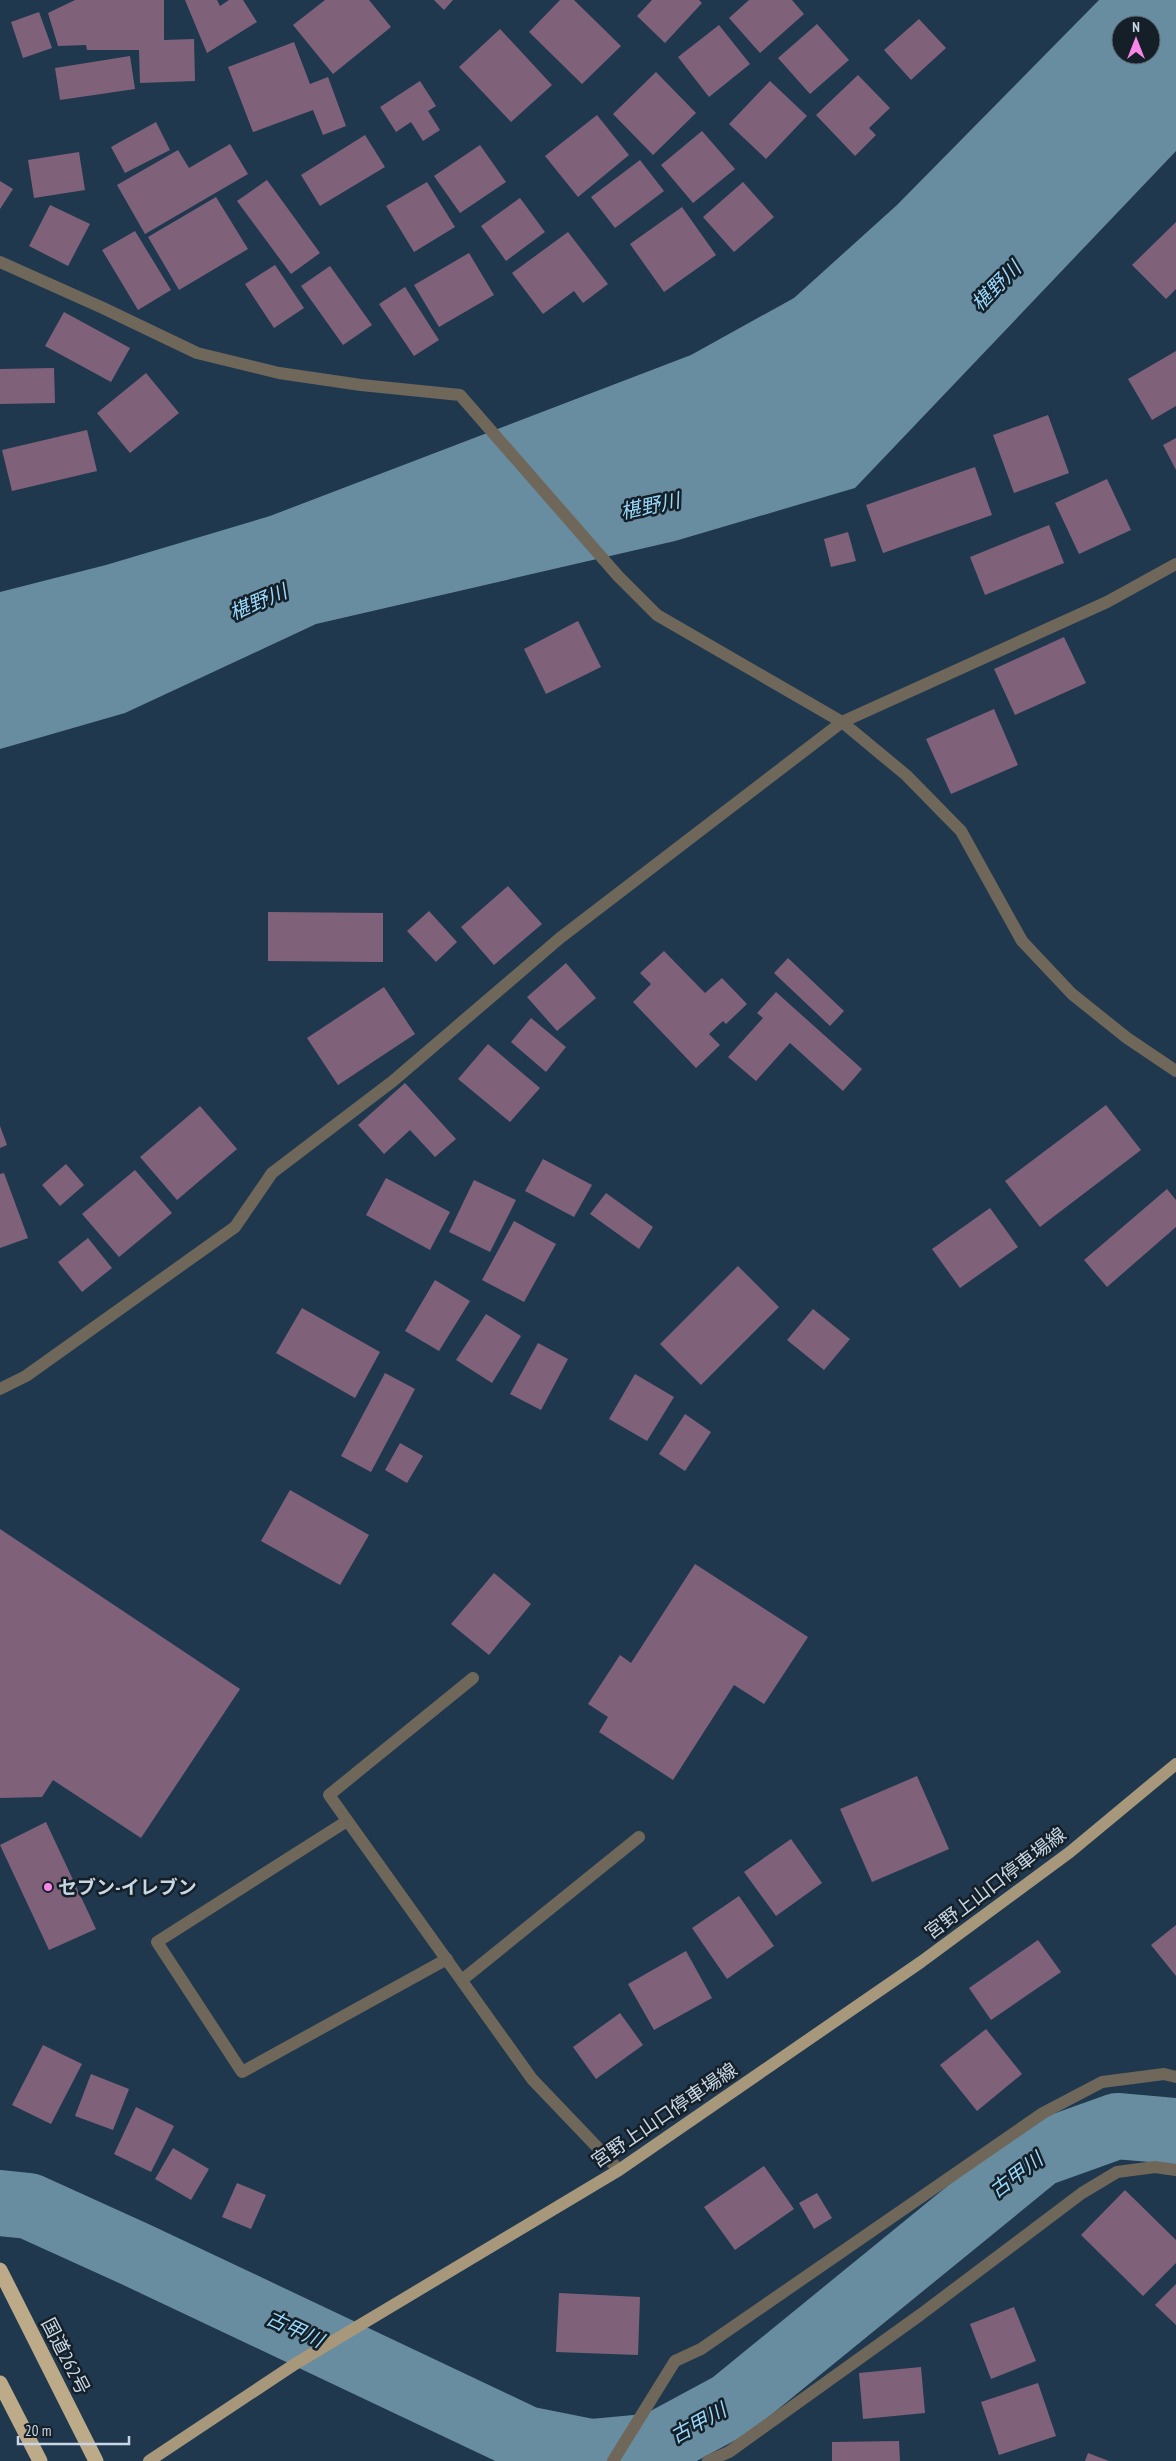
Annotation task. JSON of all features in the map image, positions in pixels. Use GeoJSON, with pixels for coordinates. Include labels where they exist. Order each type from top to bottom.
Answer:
{"type":"FeatureCollection","features":[{"type":"Feature","properties":{"kind":"highway","name":"国道262号"},"geometry":{"type":"LineString","coordinates":[[0,2270],[96,2461]]}},
{"type":"Feature","properties":{"kind":"highway"},"geometry":{"type":"LineString","coordinates":[[0,2383],[40,2461]]}},
{"type":"Feature","properties":{"kind":"main road","name":"宮野上山口停車場線"},"geometry":{"type":"LineString","coordinates":[[149,2461],[295,2364],[618,2170],[921,1962],[1070,1852],[1176,1764]]}},
{"type":"Feature","properties":{"kind":"street"},"geometry":{"type":"LineString","coordinates":[[0,262],[197,353],[279,373],[361,385],[460,395],[618,576],[656,615],[842,722],[906,774],[961,831],[1022,941],[1072,994],[1126,1038],[1176,1071]]}},
{"type":"Feature","properties":{"kind":"street"},"geometry":{"type":"LineString","coordinates":[[0,1389],[26,1376],[235,1226],[272,1173],[393,1081],[560,938],[842,722],[1107,602],[1176,564]]}},
{"type":"Feature","properties":{"kind":"street"},"geometry":{"type":"LineString","coordinates":[[473,1678],[329,1795],[532,2079],[618,2170]]}},
{"type":"Feature","properties":{"kind":"street"},"geometry":{"type":"LineString","coordinates":[[347,1820],[157,1942],[242,2072],[447,1959]]}},
{"type":"Feature","properties":{"kind":"street"},"geometry":{"type":"LineString","coordinates":[[462,1980],[639,1837]]}},
{"type":"Feature","properties":{"kind":"street"},"geometry":{"type":"LineString","coordinates":[[613,2461],[675,2361],[701,2349],[1043,2113],[1102,2082],[1164,2074],[1176,2077]]}},
{"type":"Feature","properties":{"kind":"street"},"geometry":{"type":"LineString","coordinates":[[708,2461],[729,2452],[920,2315],[1082,2193],[1117,2172],[1155,2167],[1176,2170]]}},
{"type":"Feature","properties":{"kind":"water","name":"椹野川"},"geometry":{"type":"Polygon","coordinates":[[[1099,0],[1176,0],[1176,151],[855,488],[675,541],[316,624],[125,713],[0,749],[0,592],[106,565],[270,516],[691,355],[794,298],[897,205],[1099,0]]]}},
{"type":"Feature","properties":{"kind":"building"},"geometry":{"type":"Polygon","coordinates":[[[75,0],[164,0],[164,40],[194,39],[195,81],[140,83],[139,50],[87,50],[86,45],[58,46],[48,13],[75,0]]]}},
{"type":"Feature","properties":{"kind":"building"},"geometry":{"type":"Polygon","coordinates":[[[185,0],[217,0],[220,6],[229,0],[243,0],[257,22],[207,53],[185,0]]]}},
{"type":"Feature","properties":{"kind":"building"},"geometry":{"type":"Polygon","coordinates":[[[325,0],[369,0],[391,27],[333,74],[293,25],[325,0]]]}},
{"type":"Feature","properties":{"kind":"building"},"geometry":{"type":"Polygon","coordinates":[[[434,0],[453,0],[444,10],[434,0]]]}},
{"type":"Feature","properties":{"kind":"building"},"geometry":{"type":"Polygon","coordinates":[[[560,0],[574,0],[621,46],[582,84],[529,32],[560,0]]]}},
{"type":"Feature","properties":{"kind":"building"},"geometry":{"type":"Polygon","coordinates":[[[652,0],[699,0],[702,3],[665,43],[637,16],[652,0]]]}},
{"type":"Feature","properties":{"kind":"building"},"geometry":{"type":"Polygon","coordinates":[[[749,0],[792,0],[804,14],[760,53],[729,18],[749,0]]]}},
{"type":"Feature","properties":{"kind":"building"},"geometry":{"type":"Polygon","coordinates":[[[39,12],[52,48],[23,58],[11,22],[39,12]]]}},
{"type":"Feature","properties":{"kind":"building"},"geometry":{"type":"Polygon","coordinates":[[[919,19],[946,48],[911,80],[884,50],[919,19]]]}},
{"type":"Feature","properties":{"kind":"building"},"geometry":{"type":"Polygon","coordinates":[[[817,24],[849,60],[810,94],[778,58],[817,24]]]}},
{"type":"Feature","properties":{"kind":"building"},"geometry":{"type":"Polygon","coordinates":[[[719,25],[750,64],[709,97],[678,57],[719,25]]]}},
{"type":"Feature","properties":{"kind":"building"},"geometry":{"type":"Polygon","coordinates":[[[500,29],[552,85],[511,122],[459,67],[500,29]]]}},
{"type":"Feature","properties":{"kind":"building"},"geometry":{"type":"Polygon","coordinates":[[[294,42],[310,84],[328,77],[346,126],[323,135],[313,110],[253,132],[228,67],[294,42]]]}},
{"type":"Feature","properties":{"kind":"building"},"geometry":{"type":"Polygon","coordinates":[[[130,56],[135,89],[60,100],[55,68],[130,56]]]}},
{"type":"Feature","properties":{"kind":"building"},"geometry":{"type":"Polygon","coordinates":[[[656,72],[696,113],[653,155],[613,114],[656,72]]]}},
{"type":"Feature","properties":{"kind":"building"},"geometry":{"type":"Polygon","coordinates":[[[858,75],[890,108],[869,128],[876,135],[855,156],[816,115],[858,75]]]}},
{"type":"Feature","properties":{"kind":"building"},"geometry":{"type":"Polygon","coordinates":[[[420,81],[436,106],[428,111],[440,130],[423,141],[411,122],[396,132],[380,107],[420,81]]]}},
{"type":"Feature","properties":{"kind":"building"},"geometry":{"type":"Polygon","coordinates":[[[770,81],[807,116],[766,159],[729,124],[770,81]]]}},
{"type":"Feature","properties":{"kind":"building"},"geometry":{"type":"Polygon","coordinates":[[[597,115],[629,155],[578,197],[545,156],[597,115]]]}},
{"type":"Feature","properties":{"kind":"building"},"geometry":{"type":"Polygon","coordinates":[[[156,122],[170,150],[125,173],[111,147],[156,122]]]}},
{"type":"Feature","properties":{"kind":"building"},"geometry":{"type":"Polygon","coordinates":[[[702,131],[735,169],[693,203],[661,165],[702,131]]]}},
{"type":"Feature","properties":{"kind":"building"},"geometry":{"type":"Polygon","coordinates":[[[365,135],[385,167],[320,206],[301,175],[365,135]]]}},
{"type":"Feature","properties":{"kind":"building"},"geometry":{"type":"Polygon","coordinates":[[[230,144],[248,174],[145,234],[117,185],[178,150],[189,168],[230,144]]]}},
{"type":"Feature","properties":{"kind":"building"},"geometry":{"type":"Polygon","coordinates":[[[480,145],[506,182],[460,213],[434,176],[480,145]]]}},
{"type":"Feature","properties":{"kind":"building"},"geometry":{"type":"Polygon","coordinates":[[[79,152],[85,190],[34,198],[28,160],[79,152]]]}},
{"type":"Feature","properties":{"kind":"building"},"geometry":{"type":"Polygon","coordinates":[[[640,160],[664,191],[615,228],[591,197],[640,160]]]}},
{"type":"Feature","properties":{"kind":"building"},"geometry":{"type":"Polygon","coordinates":[[[267,180],[320,253],[291,274],[237,201],[267,180]]]}},
{"type":"Feature","properties":{"kind":"building"},"geometry":{"type":"Polygon","coordinates":[[[0,181],[13,189],[0,209],[0,181]]]}},
{"type":"Feature","properties":{"kind":"building"},"geometry":{"type":"Polygon","coordinates":[[[427,182],[455,227],[414,252],[386,206],[427,182]]]}},
{"type":"Feature","properties":{"kind":"building"},"geometry":{"type":"Polygon","coordinates":[[[743,182],[774,217],[734,252],[703,217],[743,182]]]}},
{"type":"Feature","properties":{"kind":"building"},"geometry":{"type":"Polygon","coordinates":[[[216,197],[248,249],[179,290],[148,237],[216,197]]]}},
{"type":"Feature","properties":{"kind":"building"},"geometry":{"type":"Polygon","coordinates":[[[520,198],[545,232],[506,261],[481,226],[520,198]]]}},
{"type":"Feature","properties":{"kind":"building"},"geometry":{"type":"Polygon","coordinates":[[[50,205],[90,224],[68,266],[29,246],[50,205]]]}},
{"type":"Feature","properties":{"kind":"building"},"geometry":{"type":"Polygon","coordinates":[[[682,207],[716,255],[664,292],[630,244],[682,207]]]}},
{"type":"Feature","properties":{"kind":"building"},"geometry":{"type":"Polygon","coordinates":[[[1176,222],[1176,289],[1166,299],[1132,265],[1176,222]]]}},
{"type":"Feature","properties":{"kind":"building"},"geometry":{"type":"Polygon","coordinates":[[[135,231],[171,290],[138,310],[102,250],[135,231]]]}},
{"type":"Feature","properties":{"kind":"building"},"geometry":{"type":"Polygon","coordinates":[[[568,232],[608,284],[583,303],[574,291],[543,314],[512,273],[568,232]]]}},
{"type":"Feature","properties":{"kind":"building"},"geometry":{"type":"Polygon","coordinates":[[[469,253],[494,295],[439,327],[414,285],[469,253]]]}},
{"type":"Feature","properties":{"kind":"building"},"geometry":{"type":"Polygon","coordinates":[[[275,265],[304,308],[274,328],[245,284],[275,265]]]}},
{"type":"Feature","properties":{"kind":"building"},"geometry":{"type":"Polygon","coordinates":[[[330,266],[372,325],[343,345],[301,286],[330,266]]]}},
{"type":"Feature","properties":{"kind":"building"},"geometry":{"type":"Polygon","coordinates":[[[405,287],[439,340],[414,356],[379,304],[405,287]]]}},
{"type":"Feature","properties":{"kind":"building"},"geometry":{"type":"Polygon","coordinates":[[[64,312],[130,348],[111,382],[45,346],[64,312]]]}},
{"type":"Feature","properties":{"kind":"building"},"geometry":{"type":"Polygon","coordinates":[[[1176,351],[1176,406],[1152,420],[1128,379],[1176,351]]]}},
{"type":"Feature","properties":{"kind":"building"},"geometry":{"type":"Polygon","coordinates":[[[54,368],[55,403],[0,404],[0,369],[54,368]]]}},
{"type":"Feature","properties":{"kind":"building"},"geometry":{"type":"Polygon","coordinates":[[[146,373],[179,413],[130,453],[97,413],[146,373]]]}},
{"type":"Feature","properties":{"kind":"building"},"geometry":{"type":"Polygon","coordinates":[[[1048,415],[1069,473],[1014,493],[993,435],[1048,415]]]}},
{"type":"Feature","properties":{"kind":"building"},"geometry":{"type":"Polygon","coordinates":[[[87,430],[97,471],[12,491],[2,450],[87,430]]]}},
{"type":"Feature","properties":{"kind":"building"},"geometry":{"type":"Polygon","coordinates":[[[1176,438],[1176,470],[1163,445],[1176,438]]]}},
{"type":"Feature","properties":{"kind":"building"},"geometry":{"type":"Polygon","coordinates":[[[975,467],[992,515],[883,553],[866,505],[975,467]]]}},
{"type":"Feature","properties":{"kind":"building"},"geometry":{"type":"Polygon","coordinates":[[[1107,479],[1131,530],[1079,554],[1055,503],[1107,479]]]}},
{"type":"Feature","properties":{"kind":"building"},"geometry":{"type":"Polygon","coordinates":[[[1049,525],[1064,563],[985,595],[970,557],[1049,525]]]}},
{"type":"Feature","properties":{"kind":"building"},"geometry":{"type":"Polygon","coordinates":[[[848,532],[856,561],[831,567],[824,539],[848,532]]]}},
{"type":"Feature","properties":{"kind":"building"},"geometry":{"type":"Polygon","coordinates":[[[578,621],[601,667],[546,694],[524,649],[578,621]]]}},
{"type":"Feature","properties":{"kind":"building"},"geometry":{"type":"Polygon","coordinates":[[[1064,637],[1086,683],[1015,715],[994,669],[1064,637]]]}},
{"type":"Feature","properties":{"kind":"building"},"geometry":{"type":"Polygon","coordinates":[[[994,709],[1018,765],[951,794],[926,739],[994,709]]]}},
{"type":"Feature","properties":{"kind":"building"},"geometry":{"type":"Polygon","coordinates":[[[508,886],[542,924],[494,965],[461,927],[508,886]]]}},
{"type":"Feature","properties":{"kind":"building"},"geometry":{"type":"Polygon","coordinates":[[[429,911],[457,942],[436,962],[407,931],[429,911]]]}},
{"type":"Feature","properties":{"kind":"building"},"geometry":{"type":"Polygon","coordinates":[[[268,912],[383,913],[383,962],[268,961],[268,912]]]}},
{"type":"Feature","properties":{"kind":"building"},"geometry":{"type":"Polygon","coordinates":[[[664,951],[705,993],[722,978],[747,1004],[726,1024],[723,1021],[709,1034],[720,1045],[696,1068],[633,1002],[651,984],[640,973],[664,951]]]}},
{"type":"Feature","properties":{"kind":"building"},"geometry":{"type":"Polygon","coordinates":[[[788,958],[844,1011],[830,1026],[774,973],[788,958]]]}},
{"type":"Feature","properties":{"kind":"building"},"geometry":{"type":"Polygon","coordinates":[[[566,963],[596,998],[557,1031],[527,997],[566,963]]]}},
{"type":"Feature","properties":{"kind":"building"},"geometry":{"type":"Polygon","coordinates":[[[384,987],[415,1034],[338,1085],[307,1038],[384,987]]]}},
{"type":"Feature","properties":{"kind":"building"},"geometry":{"type":"Polygon","coordinates":[[[776,992],[862,1069],[843,1091],[790,1043],[756,1081],[728,1057],[763,1018],[757,1013],[776,992]]]}},
{"type":"Feature","properties":{"kind":"building"},"geometry":{"type":"Polygon","coordinates":[[[531,1018],[566,1047],[546,1072],[511,1042],[531,1018]]]}},
{"type":"Feature","properties":{"kind":"building"},"geometry":{"type":"Polygon","coordinates":[[[488,1044],[540,1088],[510,1122],[458,1079],[488,1044]]]}},
{"type":"Feature","properties":{"kind":"building"},"geometry":{"type":"Polygon","coordinates":[[[405,1083],[456,1139],[435,1157],[410,1130],[384,1154],[358,1125],[405,1083]]]}},
{"type":"Feature","properties":{"kind":"building"},"geometry":{"type":"Polygon","coordinates":[[[1106,1105],[1141,1150],[1040,1227],[1005,1181],[1106,1105]]]}},
{"type":"Feature","properties":{"kind":"building"},"geometry":{"type":"Polygon","coordinates":[[[200,1106],[237,1149],[177,1200],[140,1157],[200,1106]]]}},
{"type":"Feature","properties":{"kind":"building"},"geometry":{"type":"Polygon","coordinates":[[[0,1126],[7,1145],[0,1148],[0,1126]]]}},
{"type":"Feature","properties":{"kind":"building"},"geometry":{"type":"Polygon","coordinates":[[[543,1159],[592,1185],[574,1217],[525,1191],[543,1159]]]}},
{"type":"Feature","properties":{"kind":"building"},"geometry":{"type":"Polygon","coordinates":[[[66,1164],[84,1185],[60,1206],[42,1185],[66,1164]]]}},
{"type":"Feature","properties":{"kind":"building"},"geometry":{"type":"Polygon","coordinates":[[[135,1170],[172,1213],[119,1257],[82,1214],[135,1170]]]}},
{"type":"Feature","properties":{"kind":"building"},"geometry":{"type":"Polygon","coordinates":[[[4,1173],[28,1238],[0,1248],[0,1174],[4,1173]]]}},
{"type":"Feature","properties":{"kind":"building"},"geometry":{"type":"Polygon","coordinates":[[[386,1178],[450,1212],[430,1250],[366,1215],[386,1178]]]}},
{"type":"Feature","properties":{"kind":"building"},"geometry":{"type":"Polygon","coordinates":[[[474,1180],[516,1200],[490,1252],[449,1232],[474,1180]]]}},
{"type":"Feature","properties":{"kind":"building"},"geometry":{"type":"Polygon","coordinates":[[[1167,1189],[1176,1200],[1176,1227],[1107,1287],[1084,1260],[1167,1189]]]}},
{"type":"Feature","properties":{"kind":"building"},"geometry":{"type":"Polygon","coordinates":[[[606,1193],[653,1227],[639,1249],[590,1214],[606,1193]]]}},
{"type":"Feature","properties":{"kind":"building"},"geometry":{"type":"Polygon","coordinates":[[[990,1208],[1018,1247],[960,1288],[932,1249],[990,1208]]]}},
{"type":"Feature","properties":{"kind":"building"},"geometry":{"type":"Polygon","coordinates":[[[514,1221],[556,1244],[524,1302],[482,1280],[514,1221]]]}},
{"type":"Feature","properties":{"kind":"building"},"geometry":{"type":"Polygon","coordinates":[[[88,1238],[112,1268],[82,1292],[58,1262],[88,1238]]]}},
{"type":"Feature","properties":{"kind":"building"},"geometry":{"type":"Polygon","coordinates":[[[738,1266],[779,1307],[701,1385],[660,1344],[738,1266]]]}},
{"type":"Feature","properties":{"kind":"building"},"geometry":{"type":"Polygon","coordinates":[[[435,1280],[470,1301],[439,1351],[405,1331],[435,1280]]]}},
{"type":"Feature","properties":{"kind":"building"},"geometry":{"type":"Polygon","coordinates":[[[302,1308],[380,1352],[355,1398],[276,1353],[302,1308]]]}},
{"type":"Feature","properties":{"kind":"building"},"geometry":{"type":"Polygon","coordinates":[[[813,1309],[850,1339],[824,1370],[787,1340],[813,1309]]]}},
{"type":"Feature","properties":{"kind":"building"},"geometry":{"type":"Polygon","coordinates":[[[486,1314],[521,1336],[492,1383],[456,1360],[486,1314]]]}},
{"type":"Feature","properties":{"kind":"building"},"geometry":{"type":"Polygon","coordinates":[[[538,1343],[568,1359],[541,1410],[510,1394],[538,1343]]]}},
{"type":"Feature","properties":{"kind":"building"},"geometry":{"type":"Polygon","coordinates":[[[385,1373],[415,1389],[371,1472],[341,1456],[385,1373]]]}},
{"type":"Feature","properties":{"kind":"building"},"geometry":{"type":"Polygon","coordinates":[[[635,1374],[674,1397],[647,1441],[609,1419],[635,1374]]]}},
{"type":"Feature","properties":{"kind":"building"},"geometry":{"type":"Polygon","coordinates":[[[685,1414],[711,1432],[685,1471],[659,1454],[685,1414]]]}},
{"type":"Feature","properties":{"kind":"building"},"geometry":{"type":"Polygon","coordinates":[[[400,1443],[423,1456],[407,1483],[385,1470],[400,1443]]]}},
{"type":"Feature","properties":{"kind":"building"},"geometry":{"type":"Polygon","coordinates":[[[290,1490],[369,1535],[340,1585],[261,1541],[290,1490]]]}},
{"type":"Feature","properties":{"kind":"building"},"geometry":{"type":"Polygon","coordinates":[[[0,1529],[240,1689],[141,1838],[53,1780],[42,1797],[0,1798],[0,1529]]]}},
{"type":"Feature","properties":{"kind":"building"},"geometry":{"type":"Polygon","coordinates":[[[695,1564],[808,1637],[764,1704],[734,1685],[673,1780],[599,1732],[608,1717],[588,1704],[620,1655],[631,1663],[695,1564]]]}},
{"type":"Feature","properties":{"kind":"building"},"geometry":{"type":"Polygon","coordinates":[[[494,1573],[531,1604],[489,1655],[451,1624],[494,1573]]]}},
{"type":"Feature","properties":{"kind":"building"},"geometry":{"type":"Polygon","coordinates":[[[917,1776],[949,1849],[872,1882],[840,1809],[917,1776]]]}},
{"type":"Feature","properties":{"kind":"building","name":"セブン-イレブン"},"geometry":{"type":"Polygon","coordinates":[[[46,1822],[96,1929],[49,1950],[0,1845],[46,1822]]]}},
{"type":"Feature","properties":{"kind":"building"},"geometry":{"type":"Polygon","coordinates":[[[791,1839],[822,1883],[776,1916],[744,1872],[791,1839]]]}},
{"type":"Feature","properties":{"kind":"building"},"geometry":{"type":"Polygon","coordinates":[[[739,1896],[774,1946],[727,1979],[692,1928],[739,1896]]]}},
{"type":"Feature","properties":{"kind":"building"},"geometry":{"type":"Polygon","coordinates":[[[1176,1925],[1176,1976],[1151,1945],[1176,1925]]]}},
{"type":"Feature","properties":{"kind":"building"},"geometry":{"type":"Polygon","coordinates":[[[1038,1940],[1061,1972],[991,2020],[969,1988],[1038,1940]]]}},
{"type":"Feature","properties":{"kind":"building"},"geometry":{"type":"Polygon","coordinates":[[[686,1951],[712,1998],[654,2030],[628,1984],[686,1951]]]}},
{"type":"Feature","properties":{"kind":"building"},"geometry":{"type":"Polygon","coordinates":[[[620,2013],[643,2045],[596,2079],[573,2047],[620,2013]]]}},
{"type":"Feature","properties":{"kind":"building"},"geometry":{"type":"Polygon","coordinates":[[[986,2029],[1022,2074],[977,2111],[940,2065],[986,2029]]]}},
{"type":"Feature","properties":{"kind":"building"},"geometry":{"type":"Polygon","coordinates":[[[43,2045],[82,2064],[51,2124],[12,2105],[43,2045]]]}},
{"type":"Feature","properties":{"kind":"building"},"geometry":{"type":"Polygon","coordinates":[[[91,2074],[129,2089],[113,2130],[75,2116],[91,2074]]]}},
{"type":"Feature","properties":{"kind":"building"},"geometry":{"type":"Polygon","coordinates":[[[136,2107],[174,2126],[151,2172],[114,2154],[136,2107]]]}},
{"type":"Feature","properties":{"kind":"building"},"geometry":{"type":"Polygon","coordinates":[[[173,2148],[209,2169],[191,2200],[155,2179],[173,2148]]]}},
{"type":"Feature","properties":{"kind":"building"},"geometry":{"type":"Polygon","coordinates":[[[764,2166],[794,2209],[735,2250],[704,2207],[764,2166]]]}},
{"type":"Feature","properties":{"kind":"building"},"geometry":{"type":"Polygon","coordinates":[[[237,2183],[266,2195],[251,2229],[222,2217],[237,2183]]]}},
{"type":"Feature","properties":{"kind":"building"},"geometry":{"type":"Polygon","coordinates":[[[1125,2190],[1176,2240],[1176,2263],[1143,2296],[1081,2235],[1125,2190]]]}},
{"type":"Feature","properties":{"kind":"building"},"geometry":{"type":"Polygon","coordinates":[[[817,2193],[832,2218],[814,2229],[799,2203],[817,2193]]]}},
{"type":"Feature","properties":{"kind":"building"},"geometry":{"type":"Polygon","coordinates":[[[1176,2284],[1176,2325],[1155,2305],[1176,2284]]]}},
{"type":"Feature","properties":{"kind":"building"},"geometry":{"type":"Polygon","coordinates":[[[559,2293],[640,2297],[638,2355],[556,2352],[559,2293]]]}},
{"type":"Feature","properties":{"kind":"building"},"geometry":{"type":"Polygon","coordinates":[[[1014,2307],[1036,2361],[991,2379],[970,2324],[1014,2307]]]}},
{"type":"Feature","properties":{"kind":"building"},"geometry":{"type":"Polygon","coordinates":[[[921,2367],[925,2413],[863,2419],[859,2373],[921,2367]]]}},
{"type":"Feature","properties":{"kind":"building"},"geometry":{"type":"Polygon","coordinates":[[[1038,2383],[1056,2436],[999,2455],[981,2402],[1038,2383]]]}},
{"type":"Feature","properties":{"kind":"building"},"geometry":{"type":"Polygon","coordinates":[[[899,2441],[900,2461],[832,2461],[832,2442],[899,2441]]]}},
{"type":"Feature","properties":{"kind":"building"},"geometry":{"type":"Polygon","coordinates":[[[1088,2453],[1109,2461],[1085,2461],[1088,2453]]]}},
{"type":"Feature","properties":{"kind":"waterway","name":"古甲川"},"geometry":{"type":"LineString","coordinates":[[0,2203],[29,2206],[526,2439],[591,2452],[655,2446],[731,2405],[1039,2154],[1117,2126],[1176,2131]]}},
{"type":"Feature","properties":{"kind":"place","name":"セブン-イレブン"},"geometry":{"type":"Point","coordinates":[48,1887]}}]}
